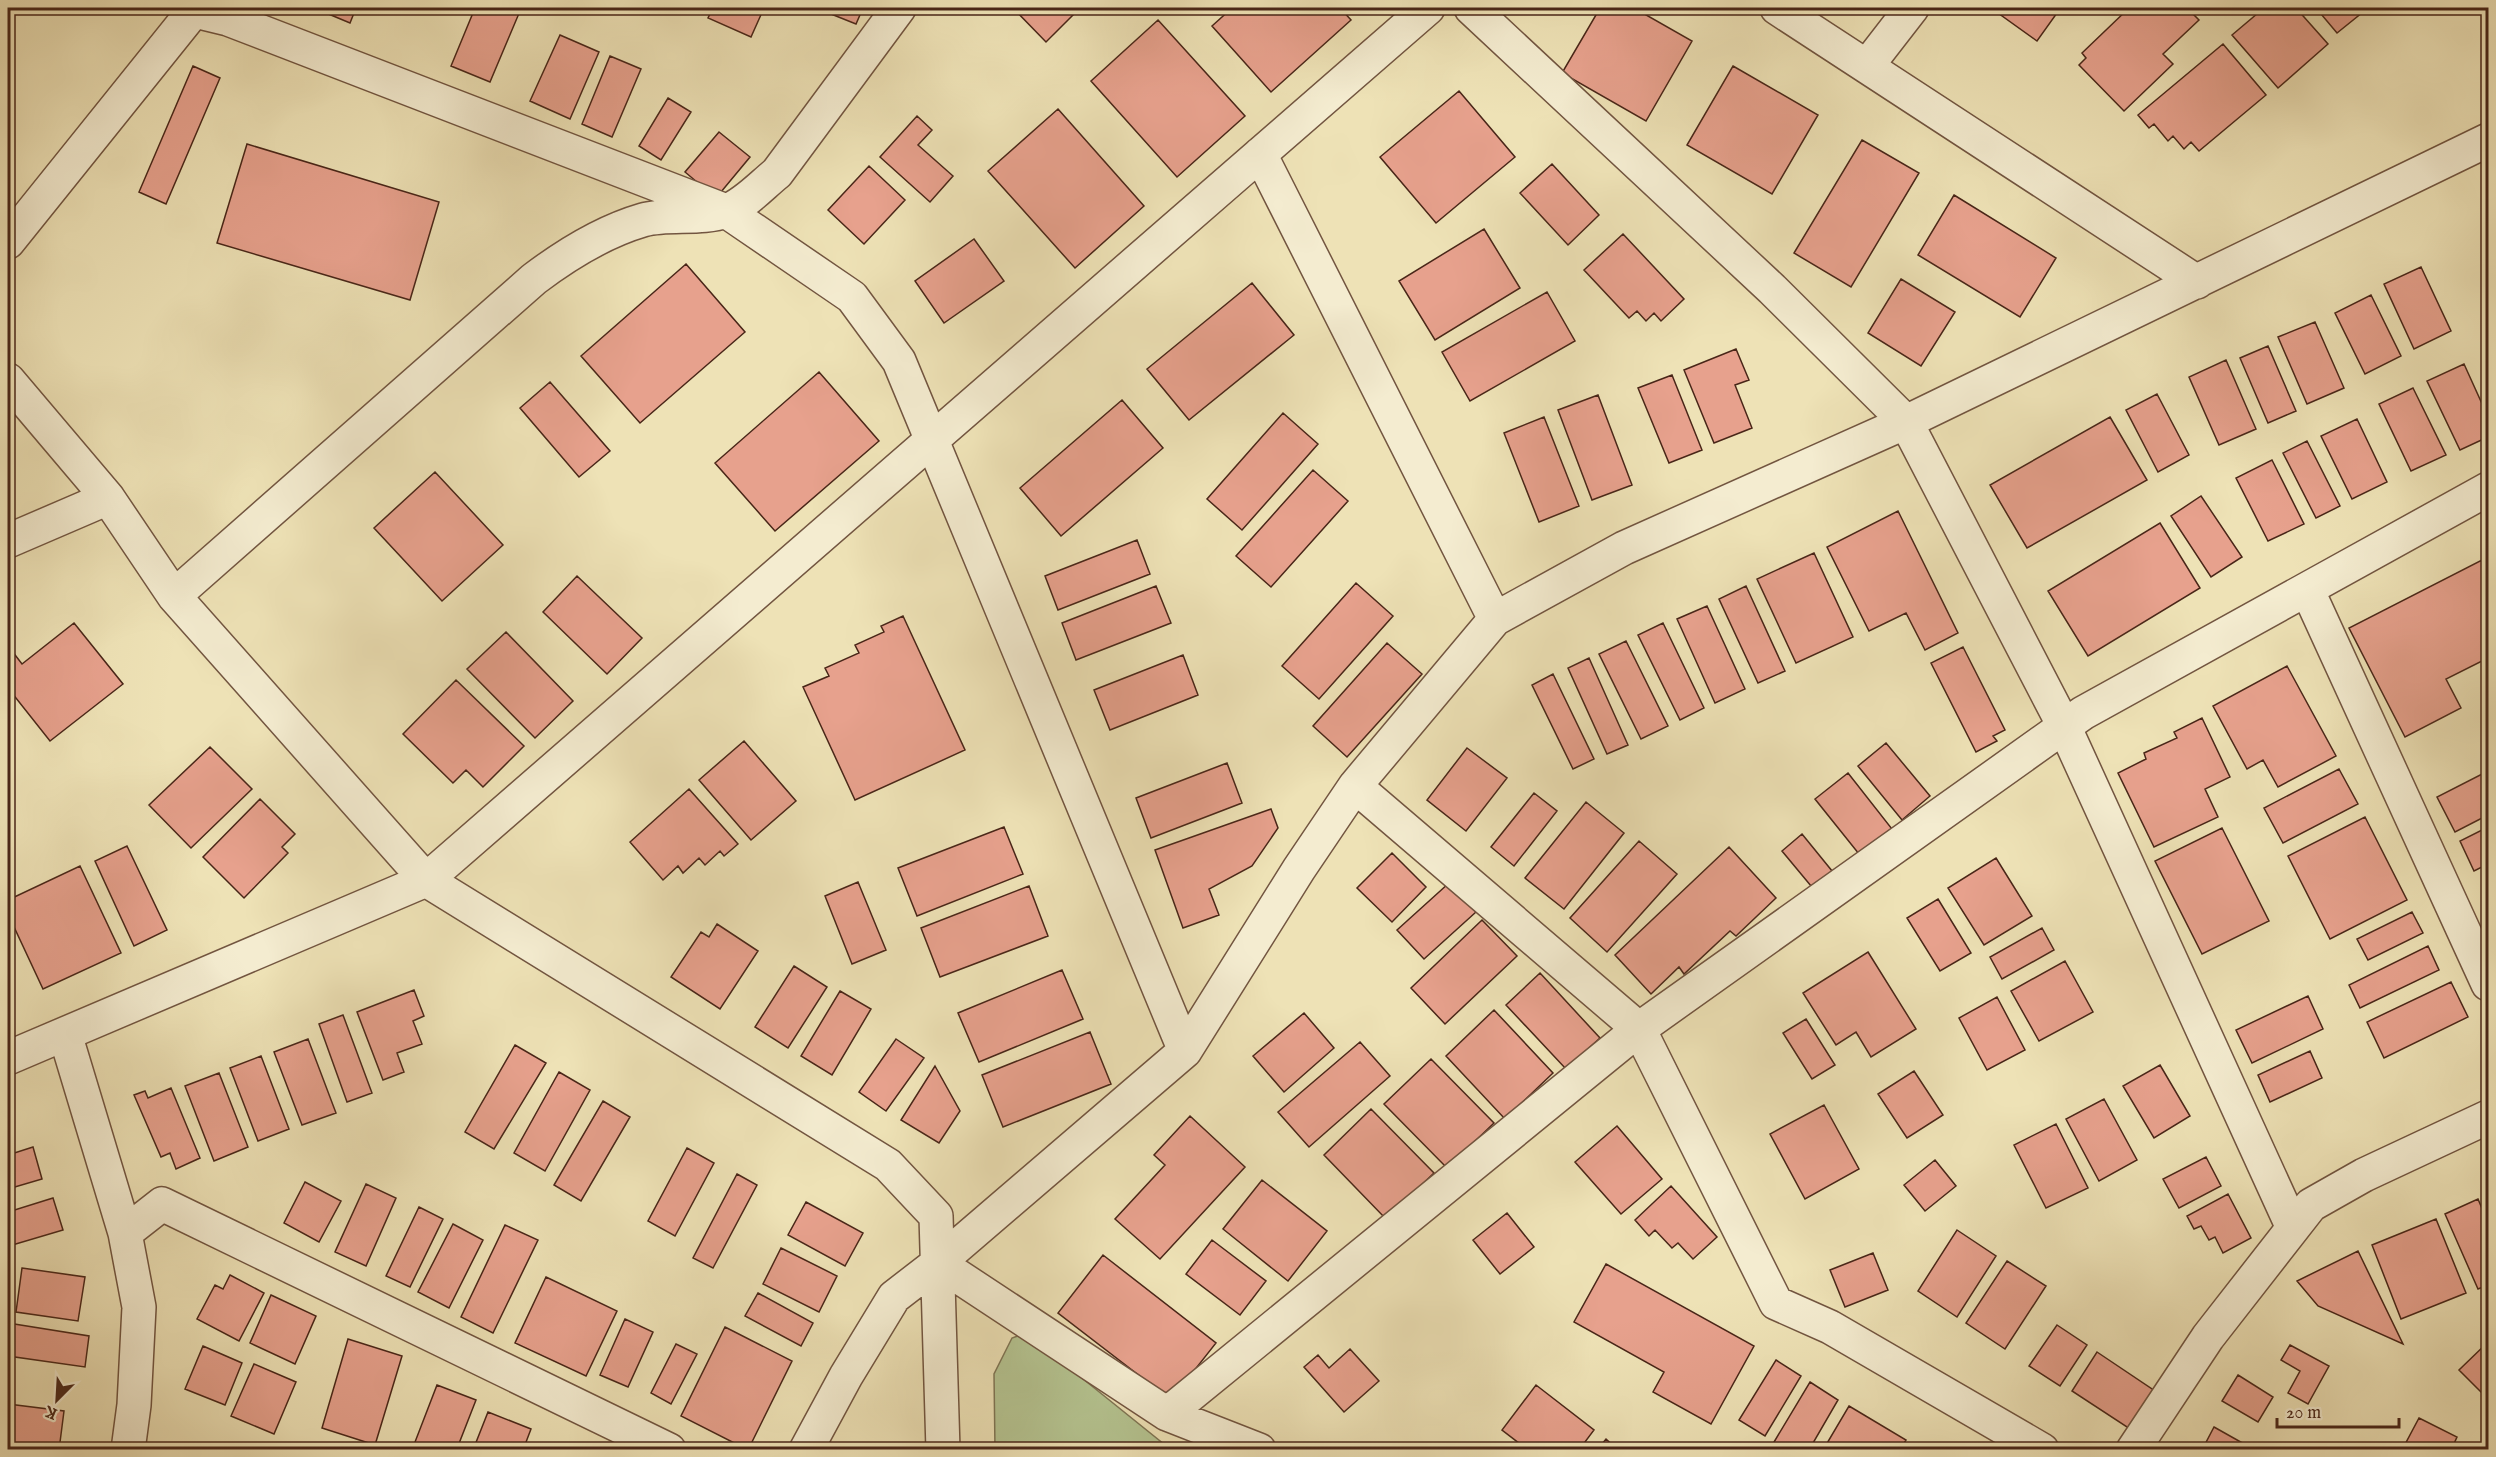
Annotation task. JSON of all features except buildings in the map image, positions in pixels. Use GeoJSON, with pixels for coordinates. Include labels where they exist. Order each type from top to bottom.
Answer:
{"type":"FeatureCollection","features":[{"type":"Feature","properties":{"kind":"street"},"geometry":{"type":"LineString","coordinates":[[174,596],[534,279],[561,259],[597,238],[645,220],[726,212],[777,173],[899,8]]}},
{"type":"Feature","properties":{"kind":"street"},"geometry":{"type":"LineString","coordinates":[[8,1058],[426,880],[1428,8]]}},
{"type":"Feature","properties":{"kind":"street"},"geometry":{"type":"LineString","coordinates":[[1471,8],[1772,289],[1906,422],[2064,726],[2293,1228]]}},
{"type":"Feature","properties":{"kind":"street"},"geometry":{"type":"LineString","coordinates":[[1777,8],[2197,282]]}},
{"type":"Feature","properties":{"kind":"street"},"geometry":{"type":"LineString","coordinates":[[1867,66],[1912,8]]}},
{"type":"Feature","properties":{"kind":"street"},"geometry":{"type":"LineString","coordinates":[[8,242],[195,9],[228,19],[726,212],[852,297],[899,361],[1185,1051]]}},
{"type":"Feature","properties":{"kind":"street"},"geometry":{"type":"LineString","coordinates":[[806,1449],[846,1376],[894,1297],[938,1263],[1185,1051],[1299,869],[1355,786],[1495,619],[1624,548],[1906,422],[2488,140]]}},
{"type":"Feature","properties":{"kind":"street"},"geometry":{"type":"LineString","coordinates":[[1260,154],[1495,619]]}},
{"type":"Feature","properties":{"kind":"street"},"geometry":{"type":"LineString","coordinates":[[8,380],[108,498],[174,596],[426,880],[888,1165],[936,1216],[943,1449]]}},
{"type":"Feature","properties":{"kind":"street"},"geometry":{"type":"LineString","coordinates":[[1167,1414],[1638,1029],[2064,726],[2083,713],[2488,489]]}},
{"type":"Feature","properties":{"kind":"street"},"geometry":{"type":"LineString","coordinates":[[8,541],[108,498]]}},
{"type":"Feature","properties":{"kind":"street"},"geometry":{"type":"LineString","coordinates":[[2307,589],[2488,984]]}},
{"type":"Feature","properties":{"kind":"street"},"geometry":{"type":"LineString","coordinates":[[1355,786],[1638,1029],[1776,1303],[1830,1327],[2042,1449]]}},
{"type":"Feature","properties":{"kind":"street"},"geometry":{"type":"LineString","coordinates":[[65,1034],[126,1233],[139,1307],[134,1405],[128,1449]]}},
{"type":"Feature","properties":{"kind":"street"},"geometry":{"type":"LineString","coordinates":[[2133,1449],[2208,1337],[2311,1205],[2364,1174],[2488,1117]]}},
{"type":"Feature","properties":{"kind":"street"},"geometry":{"type":"LineString","coordinates":[[126,1233],[162,1204],[669,1449]]}},
{"type":"Feature","properties":{"kind":"street"},"geometry":{"type":"LineString","coordinates":[[938,1263],[1167,1414],[1259,1449]]}},
{"type":"Feature","properties":{"kind":"green space"},"geometry":{"type":"Polygon","coordinates":[[[1026,1333],[1170,1449],[995,1449],[994,1374],[1012,1338],[1026,1333]]]}}]}
